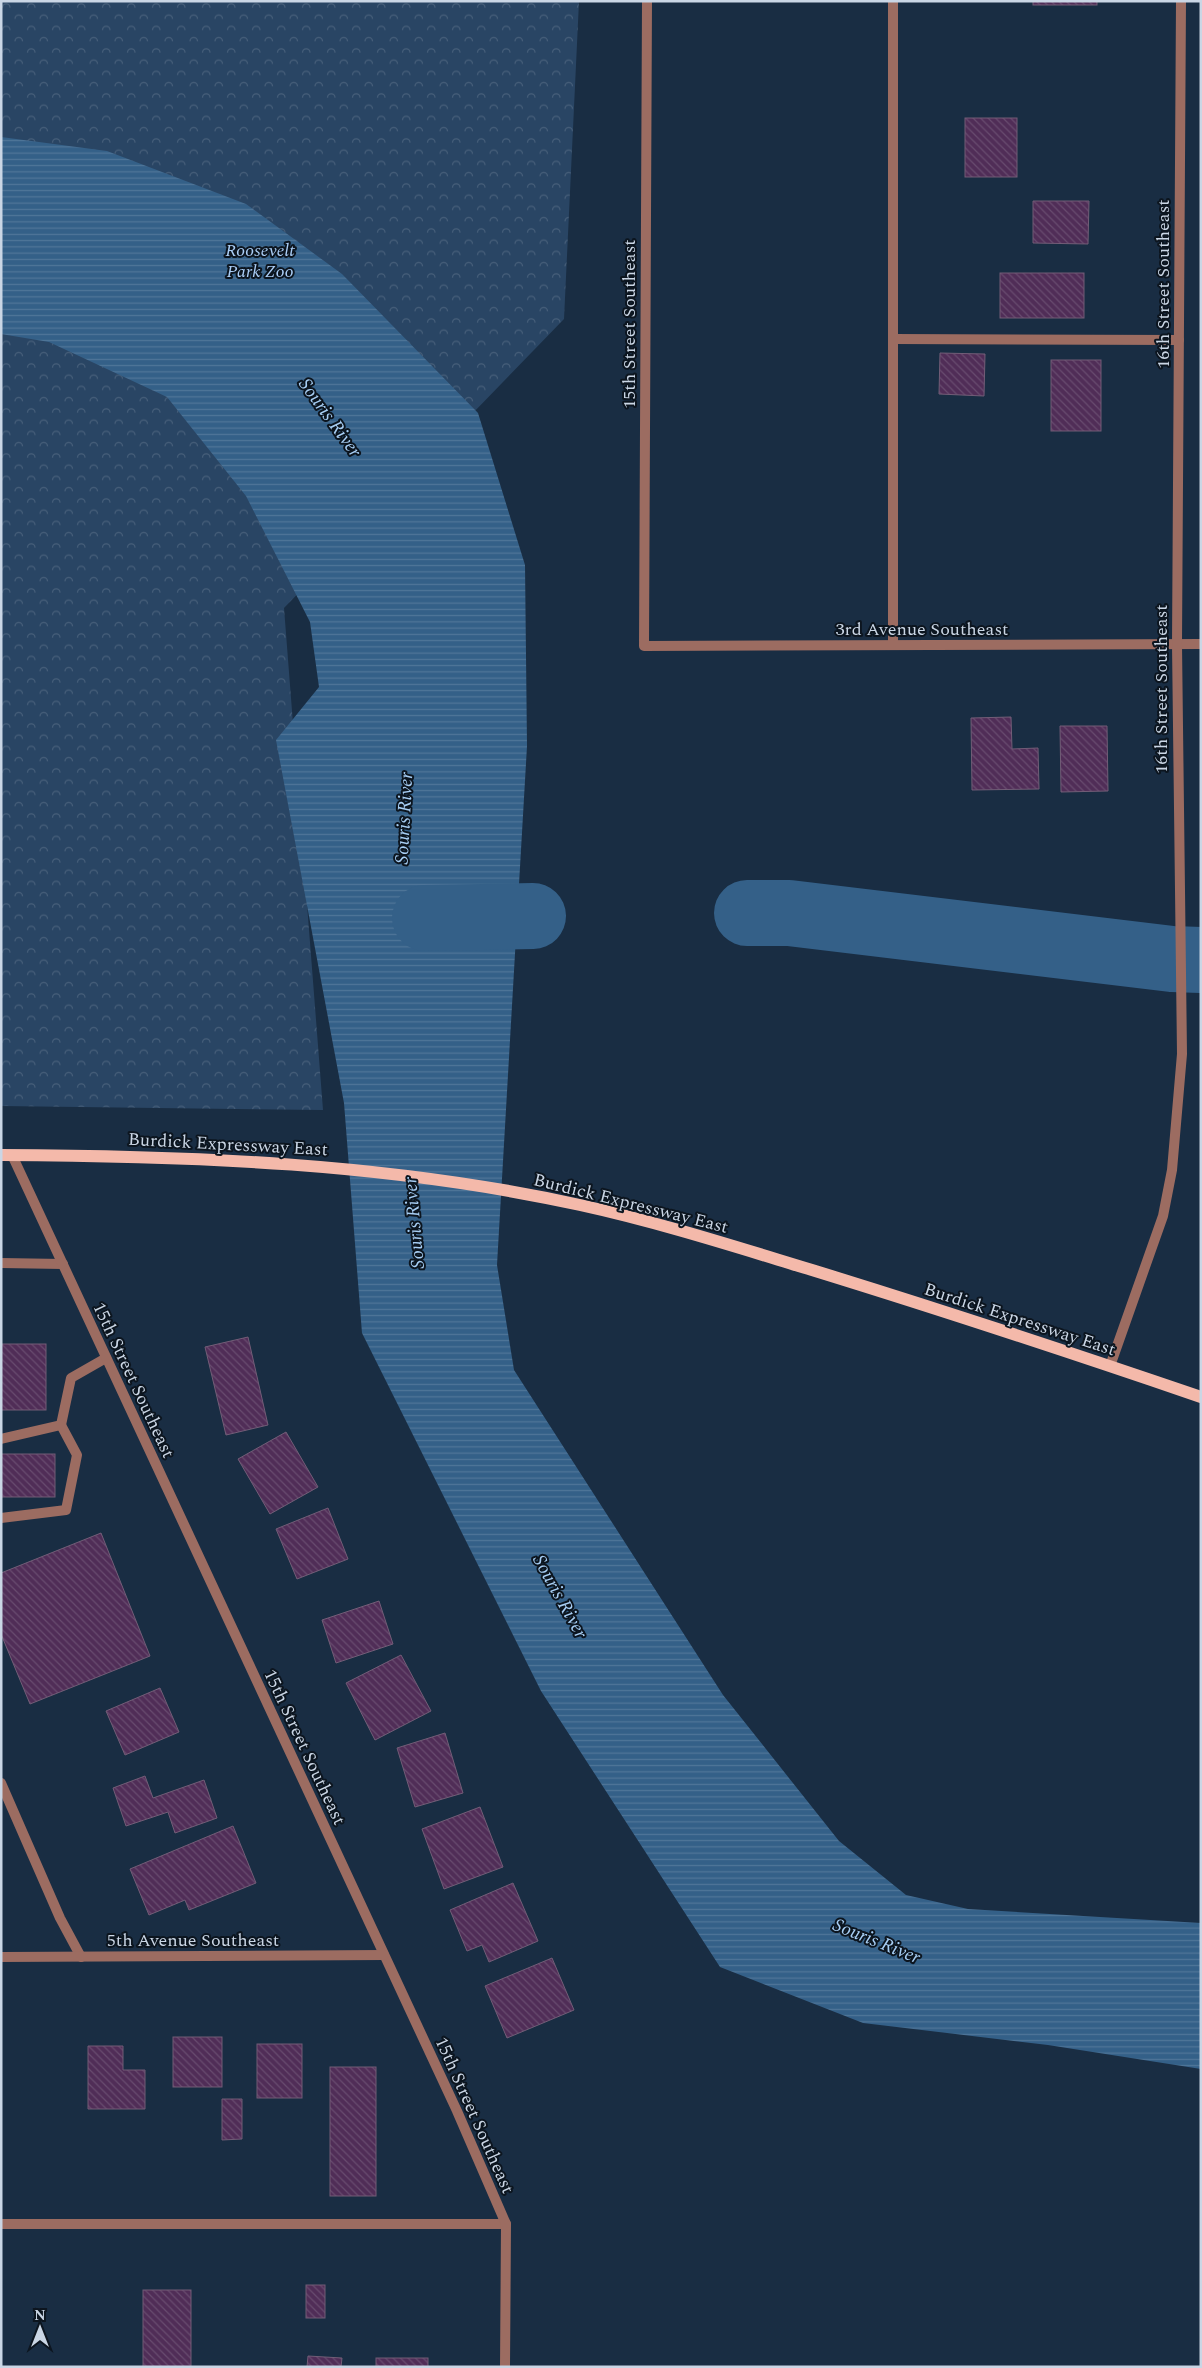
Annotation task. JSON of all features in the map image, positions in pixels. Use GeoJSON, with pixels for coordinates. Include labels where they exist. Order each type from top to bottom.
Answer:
{"type":"FeatureCollection","features":[{"type":"Feature","properties":{"kind":"main road","name":"Burdick Expressway East"},"geometry":{"type":"LineString","coordinates":[[7,1155],[234,1160],[339,1167],[463,1184],[580,1205],[712,1240],[1110,1366],[1201,1397]]}},
{"type":"Feature","properties":{"kind":"street","name":"15th Street Southeast"},"geometry":{"type":"LineString","coordinates":[[644,646],[647,1]]}},
{"type":"Feature","properties":{"kind":"street"},"geometry":{"type":"LineString","coordinates":[[893,1],[893,645]]}},
{"type":"Feature","properties":{"kind":"street","name":"16th Street Southeast"},"geometry":{"type":"LineString","coordinates":[[1110,1366],[1163,1216],[1172,1170],[1182,1054],[1177,644],[1181,1]]}},
{"type":"Feature","properties":{"kind":"street"},"geometry":{"type":"LineString","coordinates":[[893,339],[1179,340]]}},
{"type":"Feature","properties":{"kind":"street","name":"3rd Avenue Southeast"},"geometry":{"type":"LineString","coordinates":[[644,646],[1201,644]]}},
{"type":"Feature","properties":{"kind":"street","name":"15th Street Southeast"},"geometry":{"type":"LineString","coordinates":[[7,1155],[63,1264],[384,1955],[506,2224],[506,2367]]}},
{"type":"Feature","properties":{"kind":"street"},"geometry":{"type":"LineString","coordinates":[[1,1263],[63,1264]]}},
{"type":"Feature","properties":{"kind":"street"},"geometry":{"type":"LineString","coordinates":[[1,1518],[66,1510],[77,1455],[61,1425],[71,1378],[106,1358]]}},
{"type":"Feature","properties":{"kind":"street"},"geometry":{"type":"LineString","coordinates":[[1,1439],[61,1425]]}},
{"type":"Feature","properties":{"kind":"street"},"geometry":{"type":"LineString","coordinates":[[1,1783],[60,1918],[81,1957]]}},
{"type":"Feature","properties":{"kind":"street","name":"5th Avenue Southeast"},"geometry":{"type":"LineString","coordinates":[[1,1957],[384,1955]]}},
{"type":"Feature","properties":{"kind":"street"},"geometry":{"type":"LineString","coordinates":[[1,2224],[506,2224]]}},
{"type":"Feature","properties":{"kind":"green space","name":"Roosevelt Park Zoo"},"geometry":{"type":"Polygon","coordinates":[[[1,1],[579,1],[564,319],[284,608],[323,1110],[1,1106],[1,1]]]}},
{"type":"Feature","properties":{"kind":"water","name":"Souris River"},"geometry":{"type":"Polygon","coordinates":[[[1,137],[107,151],[246,204],[342,274],[478,413],[525,565],[527,746],[497,1265],[514,1370],[723,1695],[839,1841],[906,1895],[968,1909],[1201,1923],[1201,2069],[1048,2045],[863,2023],[720,1967],[541,1691],[362,1333],[344,1103],[276,740],[319,687],[310,622],[246,496],[167,397],[49,342],[1,334],[1,137]]]}},
{"type":"Feature","properties":{"kind":"building"},"geometry":{"type":"Polygon","coordinates":[[[1033,1],[1097,1],[1097,5],[1033,5],[1033,1]]]}},
{"type":"Feature","properties":{"kind":"building"},"geometry":{"type":"Polygon","coordinates":[[[965,118],[1017,118],[1017,177],[965,177],[965,118]]]}},
{"type":"Feature","properties":{"kind":"building"},"geometry":{"type":"Polygon","coordinates":[[[1033,201],[1089,201],[1088,244],[1033,243],[1033,201]]]}},
{"type":"Feature","properties":{"kind":"building"},"geometry":{"type":"Polygon","coordinates":[[[1000,273],[1084,273],[1084,318],[1000,318],[1000,273]]]}},
{"type":"Feature","properties":{"kind":"building"},"geometry":{"type":"Polygon","coordinates":[[[940,353],[985,354],[984,396],[939,394],[940,353]]]}},
{"type":"Feature","properties":{"kind":"building"},"geometry":{"type":"Polygon","coordinates":[[[1051,360],[1101,360],[1101,431],[1051,431],[1051,360]]]}},
{"type":"Feature","properties":{"kind":"building"},"geometry":{"type":"Polygon","coordinates":[[[1011,717],[1012,749],[1038,748],[1039,789],[972,790],[971,718],[1011,717]]]}},
{"type":"Feature","properties":{"kind":"building"},"geometry":{"type":"Polygon","coordinates":[[[1060,726],[1107,726],[1108,791],[1061,792],[1060,726]]]}},
{"type":"Feature","properties":{"kind":"building"},"geometry":{"type":"Polygon","coordinates":[[[248,1337],[268,1425],[226,1435],[205,1347],[248,1337]]]}},
{"type":"Feature","properties":{"kind":"building"},"geometry":{"type":"Polygon","coordinates":[[[1,1344],[46,1344],[46,1410],[1,1410],[1,1344]]]}},
{"type":"Feature","properties":{"kind":"building"},"geometry":{"type":"Polygon","coordinates":[[[286,1432],[318,1487],[270,1514],[238,1459],[286,1432]]]}},
{"type":"Feature","properties":{"kind":"building"},"geometry":{"type":"Polygon","coordinates":[[[1,1454],[55,1454],[55,1497],[1,1497],[1,1454]]]}},
{"type":"Feature","properties":{"kind":"building"},"geometry":{"type":"Polygon","coordinates":[[[328,1508],[348,1559],[297,1579],[276,1529],[328,1508]]]}},
{"type":"Feature","properties":{"kind":"building"},"geometry":{"type":"Polygon","coordinates":[[[101,1533],[150,1656],[30,1704],[1,1634],[1,1573],[101,1533]]]}},
{"type":"Feature","properties":{"kind":"building"},"geometry":{"type":"Polygon","coordinates":[[[379,1601],[393,1644],[336,1663],[322,1620],[379,1601]]]}},
{"type":"Feature","properties":{"kind":"building"},"geometry":{"type":"Polygon","coordinates":[[[401,1655],[431,1711],[375,1740],[346,1683],[401,1655]]]}},
{"type":"Feature","properties":{"kind":"building"},"geometry":{"type":"Polygon","coordinates":[[[160,1688],[179,1732],[125,1755],[106,1711],[160,1688]]]}},
{"type":"Feature","properties":{"kind":"building"},"geometry":{"type":"Polygon","coordinates":[[[445,1733],[463,1793],[415,1807],[397,1748],[445,1733]]]}},
{"type":"Feature","properties":{"kind":"building"},"geometry":{"type":"Polygon","coordinates":[[[145,1776],[153,1798],[204,1780],[217,1818],[175,1833],[168,1812],[126,1826],[113,1788],[145,1776]]]}},
{"type":"Feature","properties":{"kind":"building"},"geometry":{"type":"Polygon","coordinates":[[[480,1807],[503,1867],[444,1889],[422,1829],[480,1807]]]}},
{"type":"Feature","properties":{"kind":"building"},"geometry":{"type":"Polygon","coordinates":[[[233,1826],[256,1883],[189,1910],[185,1900],[149,1915],[130,1869],[233,1826]]]}},
{"type":"Feature","properties":{"kind":"building"},"geometry":{"type":"Polygon","coordinates":[[[513,1883],[538,1941],[489,1962],[482,1945],[467,1951],[450,1910],[513,1883]]]}},
{"type":"Feature","properties":{"kind":"building"},"geometry":{"type":"Polygon","coordinates":[[[552,1958],[574,2010],[507,2038],[485,1986],[552,1958]]]}},
{"type":"Feature","properties":{"kind":"building"},"geometry":{"type":"Polygon","coordinates":[[[173,2037],[222,2037],[222,2087],[173,2087],[173,2037]]]}},
{"type":"Feature","properties":{"kind":"building"},"geometry":{"type":"Polygon","coordinates":[[[257,2044],[302,2044],[302,2098],[257,2098],[257,2044]]]}},
{"type":"Feature","properties":{"kind":"building"},"geometry":{"type":"Polygon","coordinates":[[[88,2046],[123,2046],[123,2070],[145,2070],[145,2109],[88,2109],[88,2046]]]}},
{"type":"Feature","properties":{"kind":"building"},"geometry":{"type":"Polygon","coordinates":[[[330,2067],[376,2067],[376,2196],[330,2196],[330,2067]]]}},
{"type":"Feature","properties":{"kind":"building"},"geometry":{"type":"Polygon","coordinates":[[[222,2099],[242,2099],[242,2139],[222,2140],[222,2099]]]}},
{"type":"Feature","properties":{"kind":"building"},"geometry":{"type":"Polygon","coordinates":[[[306,2285],[325,2285],[325,2318],[306,2318],[306,2285]]]}},
{"type":"Feature","properties":{"kind":"building"},"geometry":{"type":"Polygon","coordinates":[[[143,2290],[191,2290],[191,2367],[143,2367],[143,2290]]]}},
{"type":"Feature","properties":{"kind":"building"},"geometry":{"type":"Polygon","coordinates":[[[308,2356],[342,2358],[341,2367],[307,2367],[308,2356]]]}},
{"type":"Feature","properties":{"kind":"building"},"geometry":{"type":"Polygon","coordinates":[[[376,2358],[428,2358],[428,2367],[376,2367],[376,2358]]]}},
{"type":"Feature","properties":{"kind":"waterway"},"geometry":{"type":"LineString","coordinates":[[747,913],[789,913],[1172,959],[1201,960]]}},
{"type":"Feature","properties":{"kind":"waterway"},"geometry":{"type":"LineString","coordinates":[[425,918],[533,916]]}}]}
